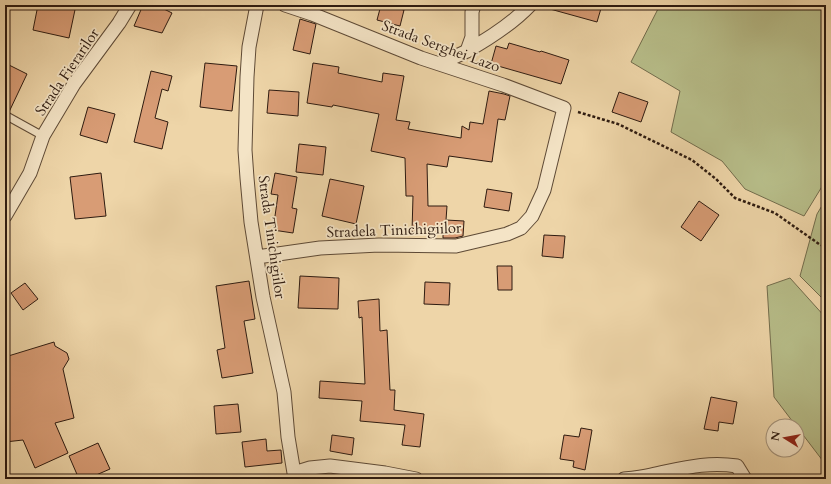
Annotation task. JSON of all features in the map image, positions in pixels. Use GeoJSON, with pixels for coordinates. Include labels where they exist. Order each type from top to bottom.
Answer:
{"type":"FeatureCollection","features":[{"type":"Feature","properties":{"kind":"street","name":"Strada Fierarilor"},"geometry":{"type":"LineString","coordinates":[[5,216],[30,173],[43,136],[74,84],[120,23],[130,5]]}},
{"type":"Feature","properties":{"kind":"street","name":"Strada Tinichigiilor"},"geometry":{"type":"LineString","coordinates":[[257,5],[249,48],[245,150],[247,178],[263,297],[284,392],[288,437],[294,476],[310,468],[330,466],[385,473],[416,479]]}},
{"type":"Feature","properties":{"kind":"street","name":"Strada Serghei Lazo"},"geometry":{"type":"LineString","coordinates":[[284,5],[312,14],[421,58],[503,85],[564,108]]}},
{"type":"Feature","properties":{"kind":"street"},"geometry":{"type":"LineString","coordinates":[[468,51],[472,37],[472,12],[474,5]]}},
{"type":"Feature","properties":{"kind":"street"},"geometry":{"type":"LineString","coordinates":[[440,64],[468,51],[492,36],[524,12],[530,5]]}},
{"type":"Feature","properties":{"kind":"street","name":"Stradela Tinichigiilor"},"geometry":{"type":"LineString","coordinates":[[257,257],[320,248],[379,245],[456,246],[507,234],[521,228],[532,216],[544,190],[564,108]]}},
{"type":"Feature","properties":{"kind":"street"},"geometry":{"type":"LineString","coordinates":[[624,479],[650,476],[700,465],[724,464],[736,466],[745,478]]}},
{"type":"Feature","properties":{"kind":"lane","name":"Strada Fierarilor"},"geometry":{"type":"LineString","coordinates":[[5,115],[43,136]]}},
{"type":"Feature","properties":{"kind":"path"},"geometry":{"type":"LineString","coordinates":[[564,108],[618,124],[692,160],[716,179],[734,198],[775,213],[819,244],[826,247]]}},
{"type":"Feature","properties":{"kind":"green space"},"geometry":{"type":"Polygon","coordinates":[[[660,5],[826,5],[826,180],[804,216],[745,189],[722,161],[671,132],[680,91],[631,62],[660,5]]]}},
{"type":"Feature","properties":{"kind":"green space"},"geometry":{"type":"Polygon","coordinates":[[[826,199],[826,302],[800,276],[817,214],[826,199]]]}},
{"type":"Feature","properties":{"kind":"green space"},"geometry":{"type":"Polygon","coordinates":[[[790,278],[826,318],[826,465],[805,437],[805,418],[790,418],[774,397],[767,286],[790,278]]]}},
{"type":"Feature","properties":{"kind":"building"},"geometry":{"type":"Polygon","coordinates":[[[38,5],[76,5],[69,38],[33,30],[38,5]]]}},
{"type":"Feature","properties":{"kind":"building"},"geometry":{"type":"Polygon","coordinates":[[[143,5],[156,5],[172,13],[162,33],[134,26],[143,5]]]}},
{"type":"Feature","properties":{"kind":"building"},"geometry":{"type":"Polygon","coordinates":[[[381,5],[404,10],[400,26],[377,20],[381,5]]]}},
{"type":"Feature","properties":{"kind":"building"},"geometry":{"type":"Polygon","coordinates":[[[551,5],[602,5],[597,22],[550,9],[551,5]]]}},
{"type":"Feature","properties":{"kind":"building"},"geometry":{"type":"Polygon","coordinates":[[[300,19],[316,24],[310,54],[293,50],[300,19]]]}},
{"type":"Feature","properties":{"kind":"building"},"geometry":{"type":"Polygon","coordinates":[[[509,43],[569,60],[561,84],[491,64],[496,46],[507,49],[509,43]]]}},
{"type":"Feature","properties":{"kind":"building"},"geometry":{"type":"Polygon","coordinates":[[[5,63],[27,74],[9,112],[5,110],[5,63]]]}},
{"type":"Feature","properties":{"kind":"building"},"geometry":{"type":"Polygon","coordinates":[[[205,63],[237,66],[232,111],[200,107],[205,63]]]}},
{"type":"Feature","properties":{"kind":"building"},"geometry":{"type":"Polygon","coordinates":[[[313,63],[339,67],[338,73],[382,82],[383,73],[404,76],[396,120],[410,122],[408,129],[461,138],[462,126],[469,130],[470,122],[483,124],[489,91],[510,96],[505,120],[498,119],[492,162],[449,156],[447,167],[427,164],[428,206],[447,206],[446,220],[464,221],[463,236],[443,238],[443,233],[412,232],[413,196],[406,196],[405,158],[371,151],[379,114],[333,105],[332,107],[307,103],[313,63]]]}},
{"type":"Feature","properties":{"kind":"building"},"geometry":{"type":"Polygon","coordinates":[[[151,71],[172,76],[168,91],[162,89],[155,118],[168,122],[162,149],[134,142],[151,71]]]}},
{"type":"Feature","properties":{"kind":"building"},"geometry":{"type":"Polygon","coordinates":[[[269,90],[299,92],[298,116],[267,113],[269,90]]]}},
{"type":"Feature","properties":{"kind":"building"},"geometry":{"type":"Polygon","coordinates":[[[619,92],[648,102],[641,122],[612,112],[619,92]]]}},
{"type":"Feature","properties":{"kind":"building"},"geometry":{"type":"Polygon","coordinates":[[[88,107],[115,114],[107,143],[80,135],[88,107]]]}},
{"type":"Feature","properties":{"kind":"building"},"geometry":{"type":"Polygon","coordinates":[[[299,144],[326,147],[323,175],[296,172],[299,144]]]}},
{"type":"Feature","properties":{"kind":"building"},"geometry":{"type":"Polygon","coordinates":[[[101,173],[106,216],[75,219],[70,177],[101,173]]]}},
{"type":"Feature","properties":{"kind":"building"},"geometry":{"type":"Polygon","coordinates":[[[275,173],[297,177],[292,208],[297,209],[293,233],[273,230],[278,195],[271,194],[275,173]]]}},
{"type":"Feature","properties":{"kind":"building"},"geometry":{"type":"Polygon","coordinates":[[[330,179],[364,186],[356,224],[322,216],[330,179]]]}},
{"type":"Feature","properties":{"kind":"building"},"geometry":{"type":"Polygon","coordinates":[[[487,189],[512,193],[509,211],[484,207],[487,189]]]}},
{"type":"Feature","properties":{"kind":"building"},"geometry":{"type":"Polygon","coordinates":[[[699,201],[719,215],[701,241],[681,227],[699,201]]]}},
{"type":"Feature","properties":{"kind":"building"},"geometry":{"type":"Polygon","coordinates":[[[544,235],[565,236],[563,258],[542,256],[544,235]]]}},
{"type":"Feature","properties":{"kind":"building"},"geometry":{"type":"Polygon","coordinates":[[[497,266],[512,266],[512,290],[498,290],[497,266]]]}},
{"type":"Feature","properties":{"kind":"building"},"geometry":{"type":"Polygon","coordinates":[[[300,276],[339,278],[338,309],[298,308],[300,276]]]}},
{"type":"Feature","properties":{"kind":"building"},"geometry":{"type":"Polygon","coordinates":[[[249,281],[255,319],[244,321],[253,373],[222,378],[217,350],[225,348],[216,286],[249,281]]]}},
{"type":"Feature","properties":{"kind":"building"},"geometry":{"type":"Polygon","coordinates":[[[425,282],[450,283],[449,305],[424,304],[425,282]]]}},
{"type":"Feature","properties":{"kind":"building"},"geometry":{"type":"Polygon","coordinates":[[[25,283],[38,299],[23,310],[11,293],[25,283]]]}},
{"type":"Feature","properties":{"kind":"building"},"geometry":{"type":"Polygon","coordinates":[[[379,299],[380,331],[387,330],[390,390],[395,390],[394,410],[424,414],[420,447],[402,445],[405,425],[360,421],[362,401],[319,398],[320,381],[365,384],[362,317],[359,318],[358,301],[379,299]]]}},
{"type":"Feature","properties":{"kind":"building"},"geometry":{"type":"Polygon","coordinates":[[[54,342],[55,346],[67,353],[69,359],[63,369],[74,418],[55,423],[68,453],[35,468],[23,440],[5,442],[5,357],[54,342]]]}},
{"type":"Feature","properties":{"kind":"building"},"geometry":{"type":"Polygon","coordinates":[[[711,397],[737,402],[733,424],[719,422],[718,431],[704,429],[711,397]]]}},
{"type":"Feature","properties":{"kind":"building"},"geometry":{"type":"Polygon","coordinates":[[[238,404],[241,432],[216,434],[214,406],[238,404]]]}},
{"type":"Feature","properties":{"kind":"building"},"geometry":{"type":"Polygon","coordinates":[[[581,428],[592,430],[585,470],[573,467],[574,461],[560,459],[564,435],[579,437],[581,428]]]}},
{"type":"Feature","properties":{"kind":"building"},"geometry":{"type":"Polygon","coordinates":[[[332,435],[354,438],[352,455],[330,451],[332,435]]]}},
{"type":"Feature","properties":{"kind":"building"},"geometry":{"type":"Polygon","coordinates":[[[266,439],[267,451],[281,450],[282,463],[245,467],[242,442],[266,439]]]}},
{"type":"Feature","properties":{"kind":"building"},"geometry":{"type":"Polygon","coordinates":[[[98,443],[110,469],[87,479],[79,479],[69,456],[98,443]]]}}]}
